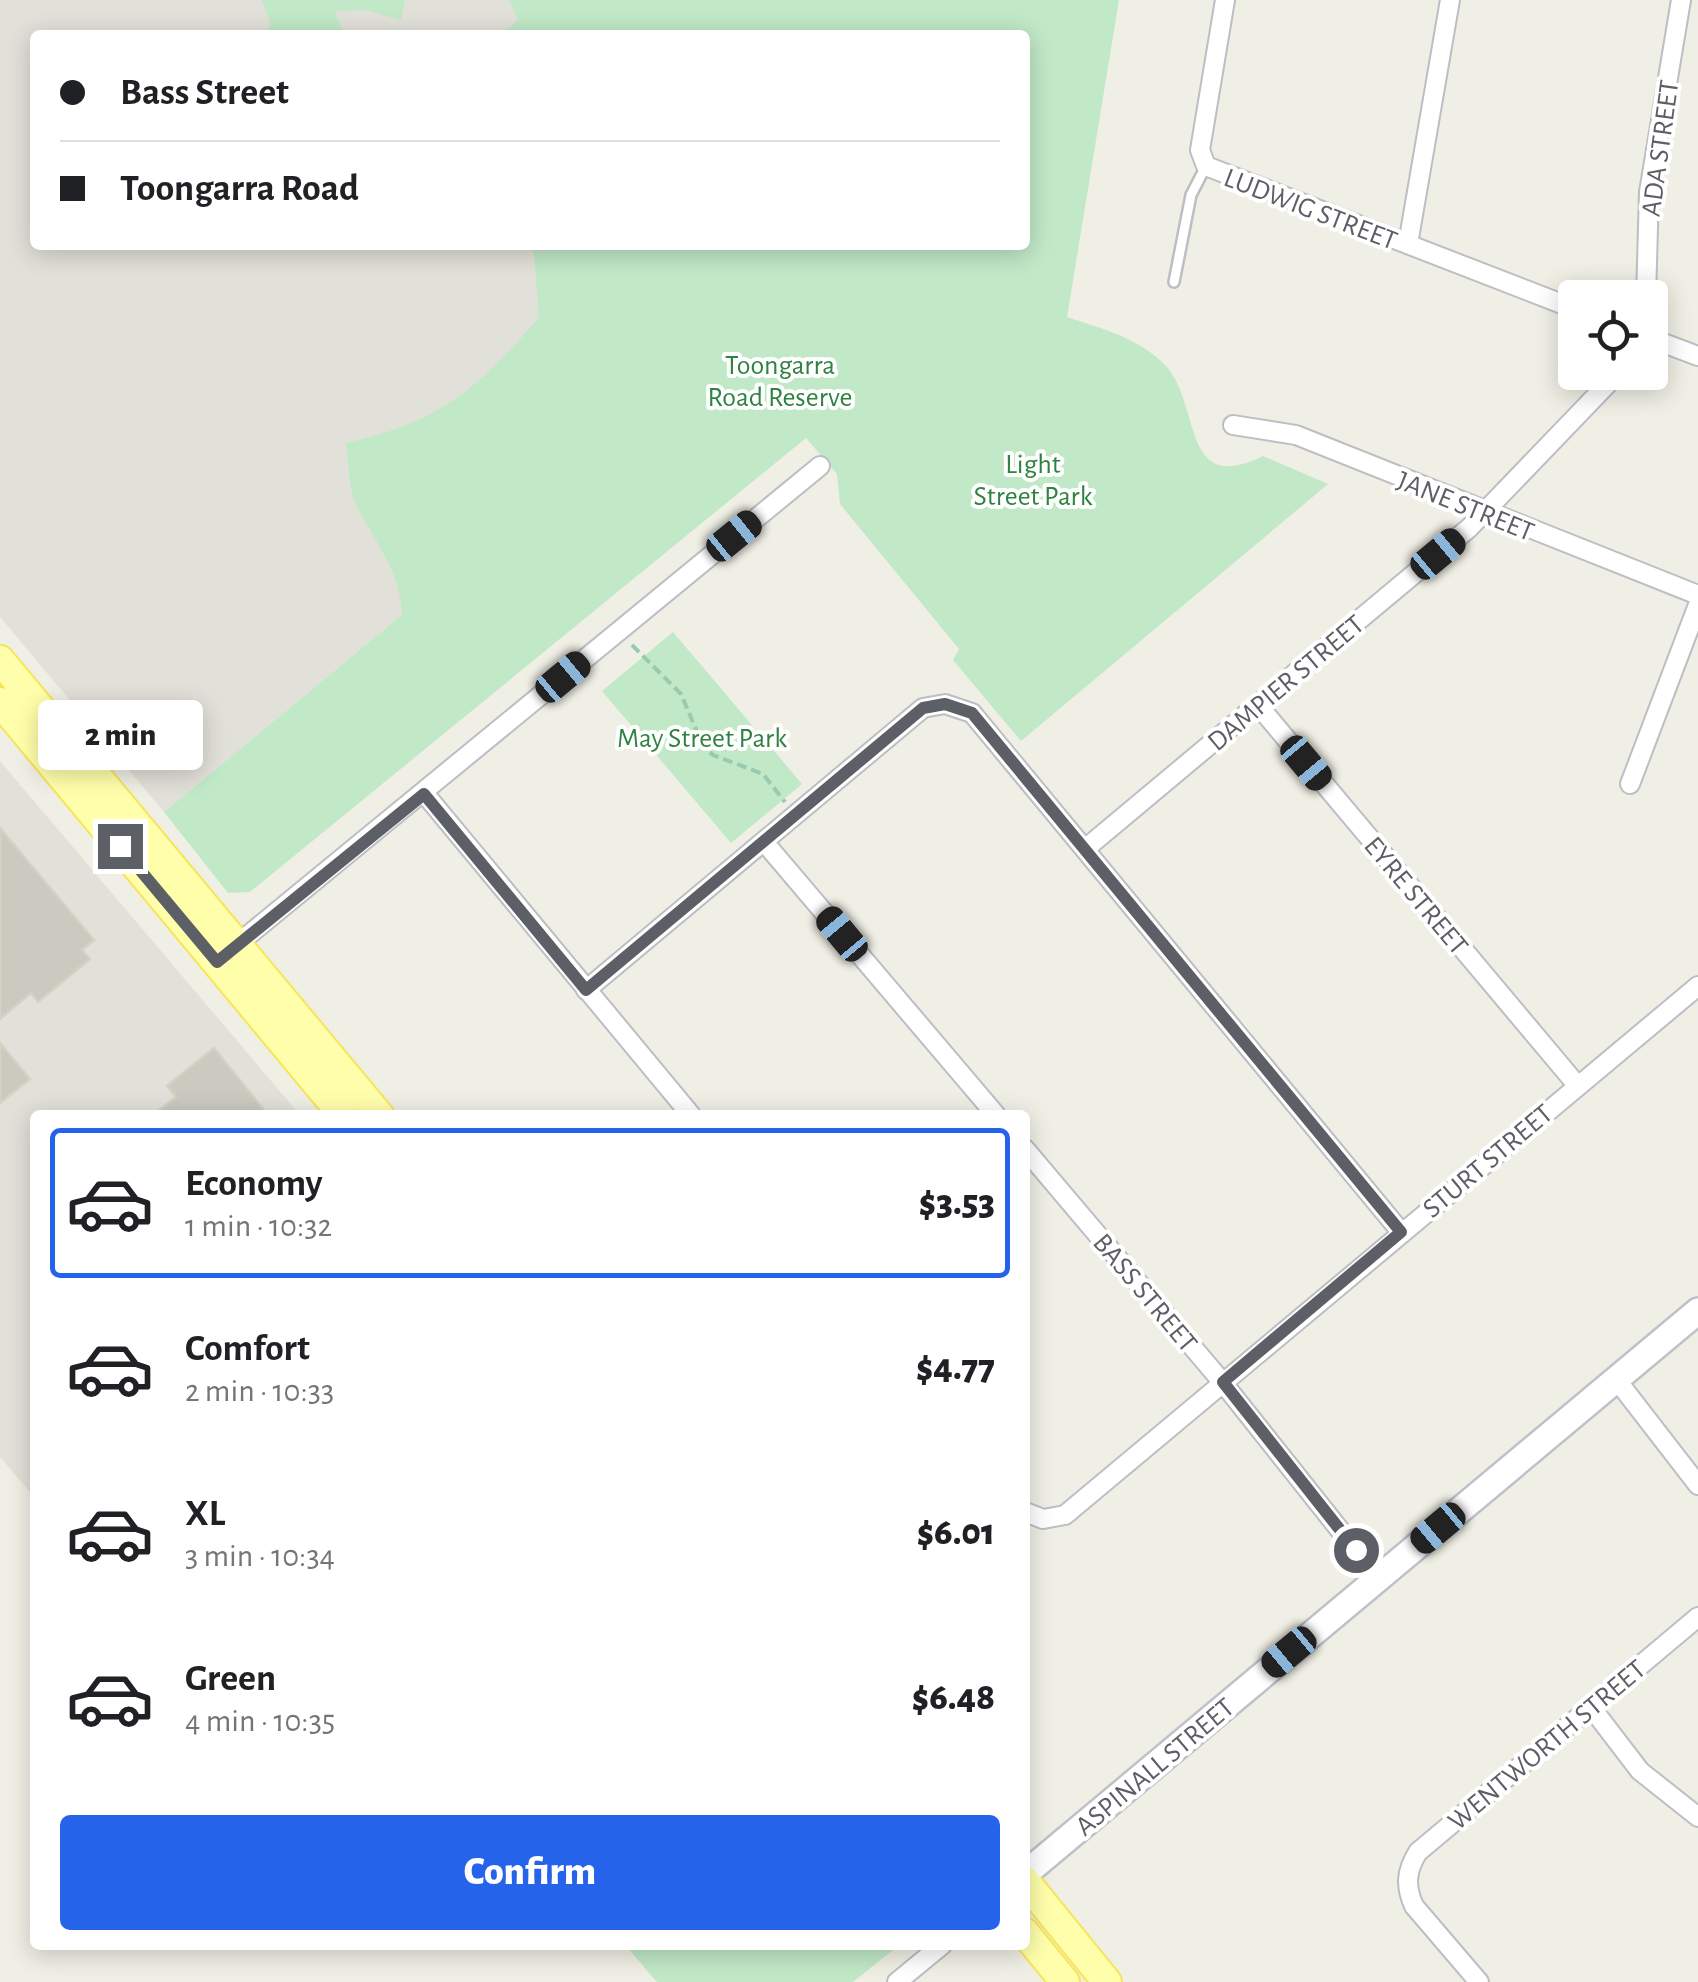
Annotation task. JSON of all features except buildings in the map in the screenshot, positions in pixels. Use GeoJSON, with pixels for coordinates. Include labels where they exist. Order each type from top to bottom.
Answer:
{"type":"FeatureCollection","features":[{"type":"Feature","properties":{"kind":"main road"},"geometry":{"type":"LineString","coordinates":[[0,660],[227,953],[339,1110]]}},
{"type":"Feature","properties":{"kind":"main road"},"geometry":{"type":"LineString","coordinates":[[0,702],[374,1110]]}},
{"type":"Feature","properties":{"kind":"main road","name":"ASPINALL STREET"},"geometry":{"type":"LineString","coordinates":[[1030,1874],[1698,1311]]}},
{"type":"Feature","properties":{"kind":"main road"},"geometry":{"type":"LineString","coordinates":[[1030,1884],[1108,1982]]}},
{"type":"Feature","properties":{"kind":"main road"},"geometry":{"type":"LineString","coordinates":[[1030,1939],[1065,1982]]}},
{"type":"Feature","properties":{"kind":"street","name":"LUDWIG STREET"},"geometry":{"type":"LineString","coordinates":[[1224,0],[1200,150],[1206,166],[1558,302]]}},
{"type":"Feature","properties":{"kind":"street"},"geometry":{"type":"LineString","coordinates":[[1408,244],[1450,0]]}},
{"type":"Feature","properties":{"kind":"street","name":"ADA STREET"},"geometry":{"type":"LineString","coordinates":[[1647,280],[1649,192],[1681,0]]}},
{"type":"Feature","properties":{"kind":"street"},"geometry":{"type":"LineString","coordinates":[[1668,345],[1698,356]]}},
{"type":"Feature","properties":{"kind":"street"},"geometry":{"type":"LineString","coordinates":[[1484,513],[1602,390]]}},
{"type":"Feature","properties":{"kind":"street","name":"JANE STREET"},"geometry":{"type":"LineString","coordinates":[[1233,426],[1296,435],[1484,513],[1698,594]]}},
{"type":"Feature","properties":{"kind":"street"},"geometry":{"type":"LineString","coordinates":[[227,953],[820,466]]}},
{"type":"Feature","properties":{"kind":"street","name":"DAMPIER STREET"},"geometry":{"type":"LineString","coordinates":[[1084,849],[1484,513]]}},
{"type":"Feature","properties":{"kind":"street"},"geometry":{"type":"LineString","coordinates":[[1630,784],[1698,605]]}},
{"type":"Feature","properties":{"kind":"street"},"geometry":{"type":"LineString","coordinates":[[586,990],[923,708],[945,704],[972,713],[1401,1232]]}},
{"type":"Feature","properties":{"kind":"street","name":"EYRE STREET"},"geometry":{"type":"LineString","coordinates":[[1258,704],[1577,1084]]}},
{"type":"Feature","properties":{"kind":"street"},"geometry":{"type":"LineString","coordinates":[[424,794],[687,1110]]}},
{"type":"Feature","properties":{"kind":"street"},"geometry":{"type":"LineString","coordinates":[[765,842],[992,1110]]}},
{"type":"Feature","properties":{"kind":"street","name":"STURT STREET"},"geometry":{"type":"LineString","coordinates":[[1034,1516],[1065,1515],[1698,986]]}},
{"type":"Feature","properties":{"kind":"street","name":"BASS STREET"},"geometry":{"type":"LineString","coordinates":[[1030,1155],[1223,1382],[1378,1578]]}},
{"type":"Feature","properties":{"kind":"street"},"geometry":{"type":"LineString","coordinates":[[1616,1380],[1698,1485]]}},
{"type":"Feature","properties":{"kind":"street","name":"WENTWORTH STREET"},"geometry":{"type":"LineString","coordinates":[[1478,1982],[1414,1906],[1407,1880],[1418,1852],[1698,1617]]}},
{"type":"Feature","properties":{"kind":"street"},"geometry":{"type":"LineString","coordinates":[[1591,1706],[1640,1771],[1698,1818]]}},
{"type":"Feature","properties":{"kind":"street"},"geometry":{"type":"LineString","coordinates":[[898,1982],[936,1950]]}},
{"type":"Feature","properties":{"kind":"lane"},"geometry":{"type":"LineString","coordinates":[[1174,282],[1190,195],[1206,166]]}},
{"type":"Feature","properties":{"kind":"path"},"geometry":{"type":"LineString","coordinates":[[619,630],[682,694],[703,746],[713,755],[763,774],[778,798],[801,812]]}},
{"type":"Feature","properties":{"kind":"shaded area"},"geometry":{"type":"Polygon","coordinates":[[[0,0],[552,0],[561,30],[30,30],[30,250],[731,250],[802,284],[164,812],[0,617],[0,0]]]}},
{"type":"Feature","properties":{"kind":"shaded area"},"geometry":{"type":"Polygon","coordinates":[[[0,761],[296,1110],[30,1110],[30,1492],[0,1457],[0,761]]]}},
{"type":"Feature","properties":{"kind":"green space"},"geometry":{"type":"Polygon","coordinates":[[[262,0],[405,0],[401,20],[366,10],[335,11],[342,30],[268,30],[270,21],[262,0]]]}},
{"type":"Feature","properties":{"kind":"green space"},"geometry":{"type":"Polygon","coordinates":[[[509,0],[1119,0],[1067,317],[1131,341],[1165,365],[1184,401],[1197,441],[1205,456],[1218,465],[1236,465],[1263,456],[1328,484],[1021,741],[953,660],[959,649],[840,504],[837,474],[806,438],[250,892],[228,893],[164,812],[402,615],[392,571],[354,499],[346,443],[379,435],[432,413],[497,364],[539,317],[531,250],[1030,250],[1030,30],[506,30],[518,19],[509,0]]]}},
{"type":"Feature","properties":{"kind":"green space","name":"May Street Park"},"geometry":{"type":"Polygon","coordinates":[[[673,632],[802,784],[731,843],[602,691],[673,632]]]}},
{"type":"Feature","properties":{"kind":"green space"},"geometry":{"type":"Polygon","coordinates":[[[629,1950],[893,1950],[853,1982],[657,1982],[629,1950]]]}},
{"type":"Feature","properties":{"kind":"route"},"geometry":{"type":"LineString","coordinates":[[120,846],[217,962],[424,794],[586,990],[923,708],[945,704],[972,713],[1401,1232],[1223,1382],[1356,1550]]}},
{"type":"Feature","properties":{"kind":"park label","name":"Toongarra Road Reserve"},"geometry":{"type":"Point","coordinates":[780,380]}},
{"type":"Feature","properties":{"kind":"park label","name":"Light Street Park"},"geometry":{"type":"Point","coordinates":[1033,479]}}]}
